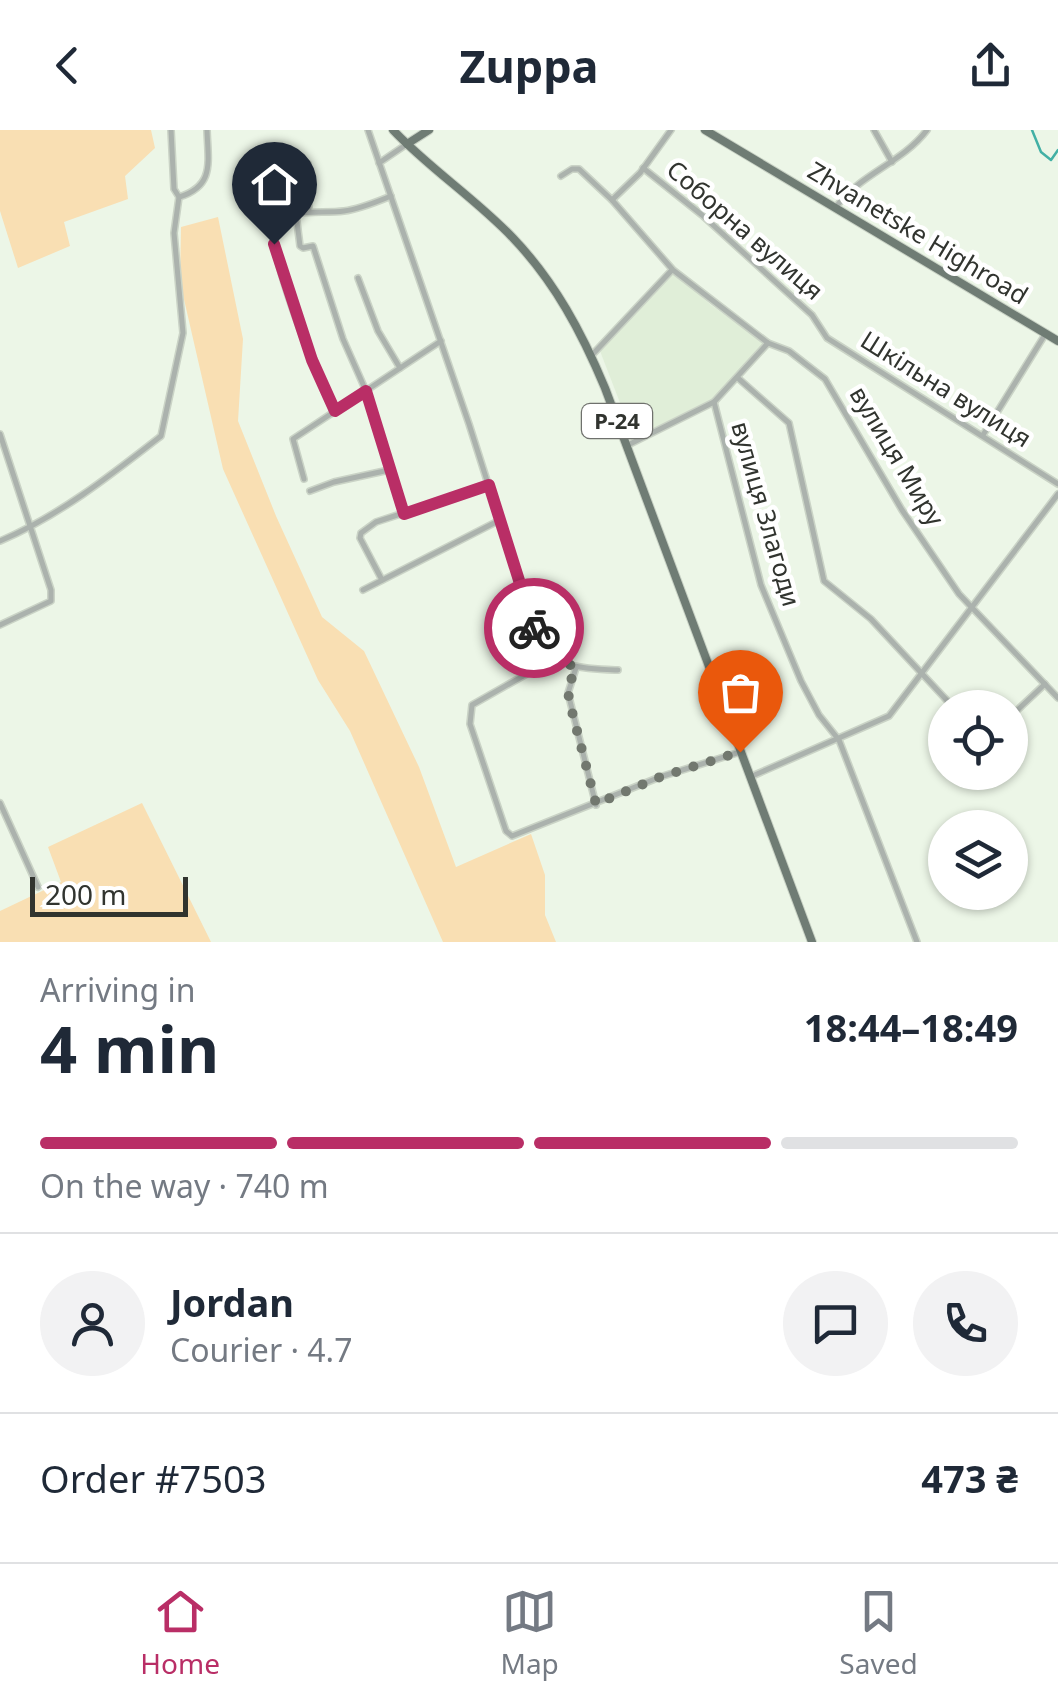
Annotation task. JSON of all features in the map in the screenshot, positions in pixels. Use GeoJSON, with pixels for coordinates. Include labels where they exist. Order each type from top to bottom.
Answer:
{"type":"FeatureCollection","features":[{"type":"Feature","properties":{"kind":"main road","name":"Р-24"},"geometry":{"type":"LineString","coordinates":[[393,130],[513,238],[552,284],[592,355],[812,942]]}},
{"type":"Feature","properties":{"kind":"main road"},"geometry":{"type":"LineString","coordinates":[[408,144],[429,130]]}},
{"type":"Feature","properties":{"kind":"main road","name":"Zhvanetske Highroad"},"geometry":{"type":"LineString","coordinates":[[705,130],[1058,341]]}},
{"type":"Feature","properties":{"kind":"street"},"geometry":{"type":"LineString","coordinates":[[0,541],[31,528],[162,436],[183,333],[174,233],[179,197],[174,189],[171,130]]}},
{"type":"Feature","properties":{"kind":"street"},"geometry":{"type":"LineString","coordinates":[[179,197],[197,190],[205,179],[207,130]]}},
{"type":"Feature","properties":{"kind":"street"},"geometry":{"type":"LineString","coordinates":[[368,130],[537,638],[554,658],[576,668],[618,670]]}},
{"type":"Feature","properties":{"kind":"street","name":"Соборна вулиця"},"geometry":{"type":"LineString","coordinates":[[612,200],[643,168],[671,130]]}},
{"type":"Feature","properties":{"kind":"street"},"geometry":{"type":"LineString","coordinates":[[874,130],[893,163]]}},
{"type":"Feature","properties":{"kind":"street"},"geometry":{"type":"LineString","coordinates":[[836,207],[853,188],[893,163],[927,130]]}},
{"type":"Feature","properties":{"kind":"street"},"geometry":{"type":"LineString","coordinates":[[379,163],[408,144]]}},
{"type":"Feature","properties":{"kind":"street"},"geometry":{"type":"LineString","coordinates":[[308,164],[309,212]]}},
{"type":"Feature","properties":{"kind":"street","name":"Соборна вулиця"},"geometry":{"type":"LineString","coordinates":[[643,168],[702,215],[819,324]]}},
{"type":"Feature","properties":{"kind":"street"},"geometry":{"type":"LineString","coordinates":[[562,176],[572,169],[579,170],[612,200],[672,270],[768,343]]}},
{"type":"Feature","properties":{"kind":"street"},"geometry":{"type":"LineString","coordinates":[[335,411],[312,360],[272,234],[276,220],[309,212],[347,211],[392,196]]}},
{"type":"Feature","properties":{"kind":"street"},"geometry":{"type":"LineString","coordinates":[[296,214],[300,246],[313,246],[343,339],[366,391],[404,514]]}},
{"type":"Feature","properties":{"kind":"street"},"geometry":{"type":"LineString","coordinates":[[592,355],[672,270]]}},
{"type":"Feature","properties":{"kind":"street"},"geometry":{"type":"LineString","coordinates":[[358,278],[378,331],[400,368]]}},
{"type":"Feature","properties":{"kind":"street","name":"Шкільна вулиця"},"geometry":{"type":"LineString","coordinates":[[819,324],[824,336],[846,351],[1058,484]]}},
{"type":"Feature","properties":{"kind":"street"},"geometry":{"type":"LineString","coordinates":[[983,434],[1046,333]]}},
{"type":"Feature","properties":{"kind":"street"},"geometry":{"type":"LineString","coordinates":[[304,479],[293,439],[441,342]]}},
{"type":"Feature","properties":{"kind":"street","name":"вулиця Злагоди"},"geometry":{"type":"LineString","coordinates":[[626,446],[714,402],[768,343]]}},
{"type":"Feature","properties":{"kind":"street","name":"вулиця Миру"},"geometry":{"type":"LineString","coordinates":[[768,343],[789,351],[829,384],[902,510],[958,594],[1058,698]]}},
{"type":"Feature","properties":{"kind":"street"},"geometry":{"type":"LineString","coordinates":[[738,379],[788,423],[824,581],[872,619],[938,690]]}},
{"type":"Feature","properties":{"kind":"street","name":"вулиця Злагоди"},"geometry":{"type":"LineString","coordinates":[[714,402],[766,600],[810,698],[831,735],[839,740],[917,942]]}},
{"type":"Feature","properties":{"kind":"street"},"geometry":{"type":"LineString","coordinates":[[0,434],[51,590],[50,601],[0,626]]}},
{"type":"Feature","properties":{"kind":"street"},"geometry":{"type":"LineString","coordinates":[[310,490],[390,470]]}},
{"type":"Feature","properties":{"kind":"street"},"geometry":{"type":"LineString","coordinates":[[382,580],[360,534],[376,522],[489,485]]}},
{"type":"Feature","properties":{"kind":"street"},"geometry":{"type":"LineString","coordinates":[[750,777],[889,716],[1058,494]]}},
{"type":"Feature","properties":{"kind":"street"},"geometry":{"type":"LineString","coordinates":[[363,590],[500,520]]}},
{"type":"Feature","properties":{"kind":"street"},"geometry":{"type":"LineString","coordinates":[[554,658],[472,705],[470,724],[506,831],[512,836],[660,777],[740,752]]}},
{"type":"Feature","properties":{"kind":"street"},"geometry":{"type":"LineString","coordinates":[[576,668],[568,687],[569,700],[596,804]]}},
{"type":"Feature","properties":{"kind":"street"},"geometry":{"type":"LineString","coordinates":[[1028,700],[1045,684]]}},
{"type":"Feature","properties":{"kind":"street"},"geometry":{"type":"LineString","coordinates":[[0,802],[38,887]]}},
{"type":"Feature","properties":{"kind":"shaded area"},"geometry":{"type":"Polygon","coordinates":[[[0,130],[151,130],[155,148],[125,176],[128,199],[64,222],[70,246],[18,268],[0,211],[0,130]]]}},
{"type":"Feature","properties":{"kind":"shaded area"},"geometry":{"type":"Polygon","coordinates":[[[218,217],[243,339],[238,421],[322,617],[364,651],[419,767],[456,867],[531,834],[545,875],[545,915],[556,942],[443,942],[350,731],[318,680],[223,469],[180,282],[181,227],[218,217]]]}},
{"type":"Feature","properties":{"kind":"shaded area"},"geometry":{"type":"Polygon","coordinates":[[[674,273],[764,343],[712,400],[634,439],[600,351],[674,273]]]}},
{"type":"Feature","properties":{"kind":"shaded area"},"geometry":{"type":"Polygon","coordinates":[[[142,803],[211,942],[0,942],[0,911],[61,882],[48,847],[142,803]]]}},
{"type":"Feature","properties":{"kind":"waterway"},"geometry":{"type":"LineString","coordinates":[[1032,130],[1041,152],[1051,160],[1058,150]]}},
{"type":"Feature","properties":{"kind":"way so far"},"geometry":{"type":"LineString","coordinates":[[534,628],[548,653],[576,668],[568,687],[569,700],[596,804],[660,777],[740,752]]}},
{"type":"Feature","properties":{"kind":"route"},"geometry":{"type":"LineString","coordinates":[[274,244],[312,360],[335,411],[366,391],[404,514],[489,485],[534,628]]}}]}
